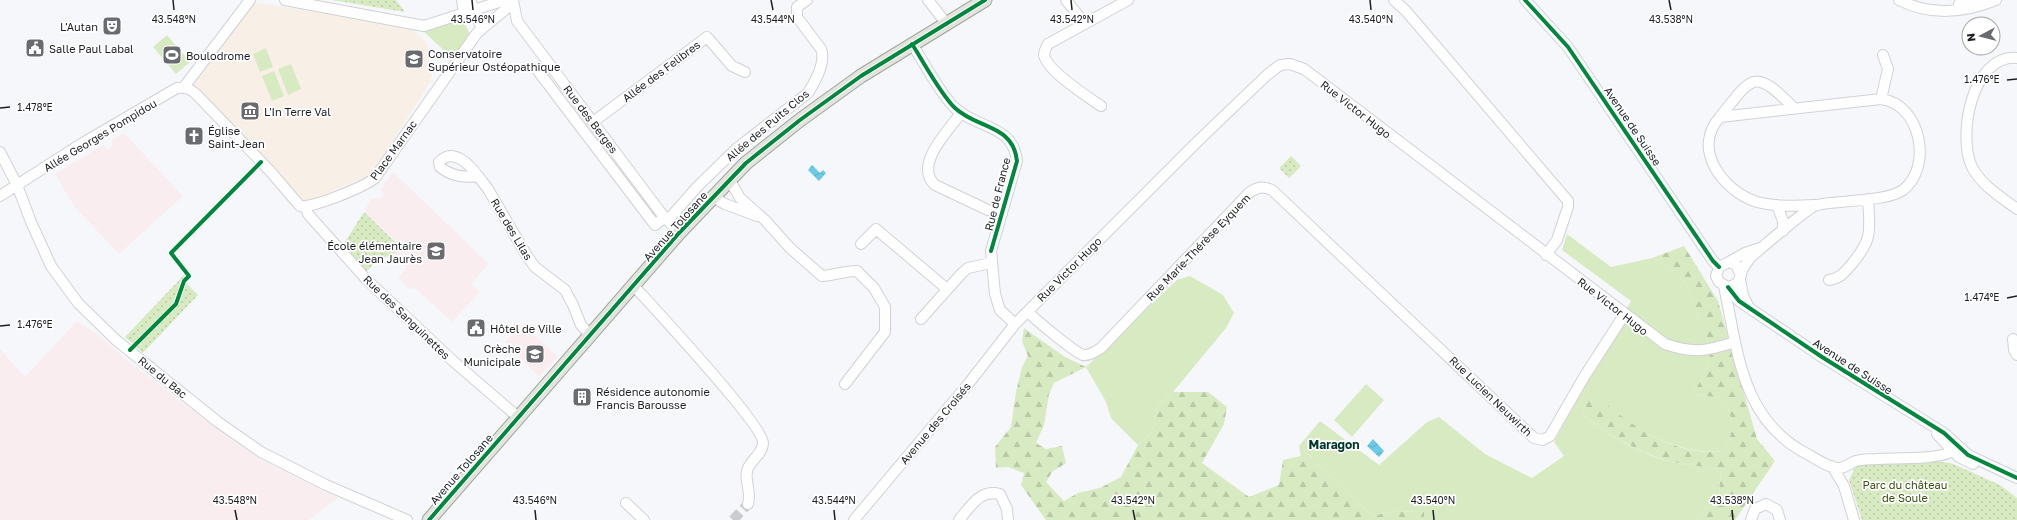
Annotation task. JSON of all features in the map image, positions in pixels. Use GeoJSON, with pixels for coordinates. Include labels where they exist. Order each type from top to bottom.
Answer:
{"type":"FeatureCollection","features":[{"type":"Feature","properties":{"kind":"main road","name":"Avenue Tolosane"},"geometry":{"type":"LineString","coordinates":[[429,520],[634,286],[679,232],[729,179],[763,148],[861,76],[984,0]]}},
{"type":"Feature","properties":{"kind":"street"},"geometry":{"type":"LineString","coordinates":[[250,0],[184,87],[197,95],[270,171],[300,206],[306,207]]}},
{"type":"Feature","properties":{"kind":"street"},"geometry":{"type":"LineString","coordinates":[[285,0],[424,26],[464,13],[472,4],[506,0]]}},
{"type":"Feature","properties":{"kind":"street"},"geometry":{"type":"LineString","coordinates":[[462,0],[464,13]]}},
{"type":"Feature","properties":{"kind":"street"},"geometry":{"type":"LineString","coordinates":[[472,4],[481,27],[494,20],[513,0]]}},
{"type":"Feature","properties":{"kind":"street"},"geometry":{"type":"LineString","coordinates":[[494,20],[504,18],[517,21],[513,0]]}},
{"type":"Feature","properties":{"kind":"street","name":"Allée des Puits Clos"},"geometry":{"type":"LineString","coordinates":[[666,219],[736,149],[808,93],[813,86],[823,54],[821,49],[797,17],[797,7],[807,0]]}},
{"type":"Feature","properties":{"kind":"street"},"geometry":{"type":"LineString","coordinates":[[928,0],[946,23]]}},
{"type":"Feature","properties":{"kind":"street"},"geometry":{"type":"LineString","coordinates":[[1066,0],[1085,24]]}},
{"type":"Feature","properties":{"kind":"street"},"geometry":{"type":"LineString","coordinates":[[1101,106],[1075,89],[1049,65],[1044,55],[1048,44],[1128,0]]}},
{"type":"Feature","properties":{"kind":"street"},"geometry":{"type":"LineString","coordinates":[[1394,0],[1412,17],[1568,201],[1568,207],[1557,240],[1546,255]]}},
{"type":"Feature","properties":{"kind":"street","name":"Avenue de Suisse"},"geometry":{"type":"LineString","coordinates":[[1525,0],[1568,47],[1713,261],[1736,265],[1740,276]]}},
{"type":"Feature","properties":{"kind":"street"},"geometry":{"type":"LineString","coordinates":[[1901,1],[1944,5],[1976,0]]}},
{"type":"Feature","properties":{"kind":"street"},"geometry":{"type":"LineString","coordinates":[[1901,1],[1919,8],[1958,11],[1980,7],[1996,0]]}},
{"type":"Feature","properties":{"kind":"street","name":"Rue des Berges"},"geometry":{"type":"LineString","coordinates":[[517,21],[666,219],[679,232]]}},
{"type":"Feature","properties":{"kind":"street","name":"Place Marnac"},"geometry":{"type":"LineString","coordinates":[[306,207],[361,186],[375,178],[481,27]]}},
{"type":"Feature","properties":{"kind":"street","name":"Allée des Felibres"},"geometry":{"type":"LineString","coordinates":[[593,122],[707,37],[732,66],[745,72]]}},
{"type":"Feature","properties":{"kind":"street","name":"Rue de France"},"geometry":{"type":"LineString","coordinates":[[912,44],[949,102],[961,113],[1006,135],[1016,150],[1017,161],[991,251],[991,263],[1000,310],[1015,324]]}},
{"type":"Feature","properties":{"kind":"street"},"geometry":{"type":"LineString","coordinates":[[1880,99],[1888,69],[1883,55]]}},
{"type":"Feature","properties":{"kind":"street"},"geometry":{"type":"LineString","coordinates":[[2017,58],[2001,60],[1985,72],[1976,90],[1967,122],[1966,137],[1969,160],[1975,172],[1988,186],[2017,209]]}},
{"type":"Feature","properties":{"kind":"street","name":"Rue Victor Hugo"},"geometry":{"type":"LineString","coordinates":[[1015,324],[1200,138],[1266,75],[1280,64],[1290,64],[1304,69],[1316,78],[1655,338],[1665,344],[1679,349],[1692,351],[1709,350],[1735,342]]}},
{"type":"Feature","properties":{"kind":"street","name":"Rue des Berges"},"geometry":{"type":"LineString","coordinates":[[538,71],[655,225],[666,219]]}},
{"type":"Feature","properties":{"kind":"street"},"geometry":{"type":"LineString","coordinates":[[1720,117],[1880,99],[1897,104],[1910,116],[1915,126],[1919,161],[1916,174],[1903,190],[1891,196],[1815,205],[1777,205],[1756,201],[1739,193],[1724,181],[1710,156],[1708,139],[1711,128],[1746,85],[1755,82],[1766,83],[1771,86],[1794,108]]}},
{"type":"Feature","properties":{"kind":"street","name":"Allée Georges Pompidou"},"geometry":{"type":"LineString","coordinates":[[0,196],[127,117],[177,88],[184,87]]}},
{"type":"Feature","properties":{"kind":"street"},"geometry":{"type":"LineString","coordinates":[[961,113],[935,148],[927,168],[929,180],[935,185],[988,210],[1002,214]]}},
{"type":"Feature","properties":{"kind":"street","name":"Rue du Bac"},"geometry":{"type":"LineString","coordinates":[[0,152],[17,185],[33,228],[51,266],[78,303],[116,340],[218,422],[261,452],[326,486],[408,520]]}},
{"type":"Feature","properties":{"kind":"street","name":"Rue des Lilas"},"geometry":{"type":"LineString","coordinates":[[478,176],[534,267],[565,290],[581,325],[590,335]]}},
{"type":"Feature","properties":{"kind":"street"},"geometry":{"type":"LineString","coordinates":[[729,179],[740,198],[765,220],[790,248],[822,276],[839,275],[848,271],[857,272],[874,288],[886,306],[885,332],[845,384]]}},
{"type":"Feature","properties":{"kind":"street","name":"Rue Marie-Thérèse Eyquem"},"geometry":{"type":"LineString","coordinates":[[1028,312],[1083,355],[1091,354],[1101,348],[1249,193],[1256,188],[1264,187],[1272,190],[1437,345]]}},
{"type":"Feature","properties":{"kind":"street"},"geometry":{"type":"LineString","coordinates":[[713,197],[725,204],[765,220]]}},
{"type":"Feature","properties":{"kind":"street"},"geometry":{"type":"LineString","coordinates":[[1829,280],[1840,277],[1865,247],[1870,229],[1868,199]]}},
{"type":"Feature","properties":{"kind":"street"},"geometry":{"type":"LineString","coordinates":[[1777,205],[1783,221],[1783,231]]}},
{"type":"Feature","properties":{"kind":"street"},"geometry":{"type":"LineString","coordinates":[[1815,205],[1750,258],[1737,284],[1726,286],[1735,342],[1750,392],[1758,409],[1780,438],[1800,451],[1832,466],[1843,468],[1856,461],[1940,456],[1953,446]]}},
{"type":"Feature","properties":{"kind":"street","name":"Rue des Sanguinettes"},"geometry":{"type":"LineString","coordinates":[[306,207],[308,214],[366,279],[440,348],[518,417]]}},
{"type":"Feature","properties":{"kind":"street"},"geometry":{"type":"LineString","coordinates":[[861,244],[876,229],[947,289]]}},
{"type":"Feature","properties":{"kind":"street"},"geometry":{"type":"LineString","coordinates":[[1724,264],[1745,253],[1762,248]]}},
{"type":"Feature","properties":{"kind":"street"},"geometry":{"type":"LineString","coordinates":[[921,319],[947,289],[968,268],[991,263]]}},
{"type":"Feature","properties":{"kind":"street","name":"Avenue de Suisse"},"geometry":{"type":"LineString","coordinates":[[1724,264],[1716,276],[1719,282],[1726,286],[1739,301],[1822,358],[1913,415],[1953,446],[1973,458],[2017,478]]}},
{"type":"Feature","properties":{"kind":"street"},"geometry":{"type":"LineString","coordinates":[[1740,276],[1743,295],[1749,307]]}},
{"type":"Feature","properties":{"kind":"street"},"geometry":{"type":"LineString","coordinates":[[634,286],[732,397],[757,428],[763,442],[761,450],[748,468],[746,477],[751,494],[748,504]]}},
{"type":"Feature","properties":{"kind":"street","name":"Rue Lucien Neuwirth"},"geometry":{"type":"LineString","coordinates":[[1437,345],[1534,438],[1543,440],[1550,436],[1584,377],[1624,315]]}},
{"type":"Feature","properties":{"kind":"street","name":"Avenue des Croisés"},"geometry":{"type":"LineString","coordinates":[[854,520],[969,383],[1015,324]]}},
{"type":"Feature","properties":{"kind":"street"},"geometry":{"type":"LineString","coordinates":[[2013,339],[2014,350],[2017,355]]}},
{"type":"Feature","properties":{"kind":"street","name":"Avenue de Suisse"},"geometry":{"type":"LineString","coordinates":[[1953,446],[1965,461],[2017,485]]}},
{"type":"Feature","properties":{"kind":"street"},"geometry":{"type":"LineString","coordinates":[[1832,466],[1844,486],[1854,520]]}},
{"type":"Feature","properties":{"kind":"street"},"geometry":{"type":"LineString","coordinates":[[959,520],[979,496],[991,492],[1000,494],[1007,509],[1008,520]]}},
{"type":"Feature","properties":{"kind":"street"},"geometry":{"type":"LineString","coordinates":[[626,503],[644,520]]}},
{"type":"Feature","properties":{"kind":"street"},"geometry":{"type":"LineString","coordinates":[[1751,520],[1754,509],[1766,504],[1777,510],[1780,520]]}},
{"type":"Feature","properties":{"kind":"shaded area"},"geometry":{"type":"Polygon","coordinates":[[[252,2],[409,27],[426,42],[434,63],[431,81],[372,174],[304,203],[194,85],[252,2]]]}},
{"type":"Feature","properties":{"kind":"shaded area"},"geometry":{"type":"Polygon","coordinates":[[[124,133],[183,196],[119,254],[74,206],[55,174],[101,146],[104,145],[107,149],[111,147],[113,145],[112,140],[124,133]]]}},
{"type":"Feature","properties":{"kind":"shaded area","name":"École élémentaire Jean Jaurès"},"geometry":{"type":"Polygon","coordinates":[[[393,172],[489,264],[471,284],[480,292],[452,322],[415,288],[409,289],[398,278],[407,268],[392,255],[400,246],[364,212],[371,199],[380,199],[384,193],[380,190],[393,172]]]}},
{"type":"Feature","properties":{"kind":"shaded area"},"geometry":{"type":"Polygon","coordinates":[[[77,321],[96,333],[127,360],[229,438],[265,462],[338,498],[309,520],[0,520],[0,349],[25,377],[77,321]]]}},
{"type":"Feature","properties":{"kind":"shaded area","name":"Crèche Municipale"},"geometry":{"type":"Polygon","coordinates":[[[522,324],[558,357],[539,377],[505,342],[522,324]]]}},
{"type":"Feature","properties":{"kind":"green space"},"geometry":{"type":"Polygon","coordinates":[[[332,0],[396,0],[405,12],[332,0]]]}},
{"type":"Feature","properties":{"kind":"green space"},"geometry":{"type":"Polygon","coordinates":[[[462,19],[470,34],[455,57],[449,55],[423,31],[462,19]]]}},
{"type":"Feature","properties":{"kind":"green space","name":"Boulodrome"},"geometry":{"type":"Polygon","coordinates":[[[167,35],[190,62],[176,74],[153,47],[167,35]]]}},
{"type":"Feature","properties":{"kind":"green space"},"geometry":{"type":"Polygon","coordinates":[[[266,48],[273,67],[260,72],[253,54],[266,48]]]}},
{"type":"Feature","properties":{"kind":"green space"},"geometry":{"type":"Polygon","coordinates":[[[291,64],[301,89],[288,95],[278,69],[291,64]]]}},
{"type":"Feature","properties":{"kind":"green space"},"geometry":{"type":"Polygon","coordinates":[[[274,71],[284,96],[272,101],[262,76],[274,71]]]}},
{"type":"Feature","properties":{"kind":"green space"},"geometry":{"type":"Polygon","coordinates":[[[1291,156],[1301,166],[1289,178],[1279,168],[1291,156]]]}},
{"type":"Feature","properties":{"kind":"green space"},"geometry":{"type":"Polygon","coordinates":[[[364,212],[400,247],[391,256],[379,258],[366,272],[341,248],[364,212]]]}},
{"type":"Feature","properties":{"kind":"green space"},"geometry":{"type":"Polygon","coordinates":[[[1567,234],[1611,267],[1652,258],[1677,274],[1688,287],[1711,351],[1705,372],[1693,394],[1721,398],[1729,412],[1732,430],[1723,451],[1686,449],[1668,443],[1634,426],[1590,391],[1583,415],[1605,431],[1629,445],[1655,457],[1681,464],[1721,469],[1719,492],[1696,520],[1424,520],[1424,512],[1395,511],[1372,516],[1299,446],[1320,421],[1379,465],[1427,422],[1439,417],[1485,454],[1532,478],[1564,456],[1554,442],[1631,301],[1562,250],[1567,234]]]}},
{"type":"Feature","properties":{"kind":"green space"},"geometry":{"type":"Polygon","coordinates":[[[1684,246],[1718,301],[1757,439],[1775,461],[1735,520],[1696,520],[1719,492],[1721,469],[1681,464],[1668,461],[1642,451],[1605,431],[1583,415],[1590,390],[1634,425],[1668,443],[1686,449],[1704,452],[1723,451],[1732,430],[1731,418],[1726,405],[1721,398],[1693,394],[1705,372],[1711,351],[1688,287],[1677,274],[1652,258],[1684,246]]]}},
{"type":"Feature","properties":{"kind":"green space"},"geometry":{"type":"Polygon","coordinates":[[[185,274],[187,276],[186,283],[198,295],[143,353],[125,337],[185,274]]]}},
{"type":"Feature","properties":{"kind":"green space"},"geometry":{"type":"Polygon","coordinates":[[[1190,276],[1223,295],[1234,313],[1226,328],[1173,392],[1157,408],[1151,434],[1138,445],[1111,418],[1106,402],[1086,367],[1177,280],[1190,276]]]}},
{"type":"Feature","properties":{"kind":"green space"},"geometry":{"type":"Polygon","coordinates":[[[1024,328],[1065,357],[1086,367],[1054,383],[1049,394],[1044,425],[1036,443],[1046,449],[1062,446],[1066,463],[1052,472],[1046,482],[1064,501],[1078,493],[1100,488],[1121,477],[1138,445],[1151,434],[1157,408],[1173,392],[1208,392],[1227,407],[1224,424],[1202,463],[1249,497],[1279,485],[1283,460],[1301,456],[1299,446],[1372,516],[1395,511],[1424,512],[1424,520],[1046,520],[1021,485],[1024,473],[1008,467],[996,468],[995,447],[1011,427],[1016,392],[1022,367],[1028,356],[1022,341],[1024,328]]]}},
{"type":"Feature","properties":{"kind":"green space"},"geometry":{"type":"Polygon","coordinates":[[[1366,384],[1384,400],[1352,437],[1334,420],[1366,384]]]}},
{"type":"Feature","properties":{"kind":"green space","name":"Parc du château de Soule"},"geometry":{"type":"Polygon","coordinates":[[[1923,460],[1950,463],[2000,485],[2017,498],[2017,520],[1862,520],[1849,480],[1857,464],[1923,460]]]}},
{"type":"Feature","properties":{"kind":"water"},"geometry":{"type":"Polygon","coordinates":[[[812,165],[820,173],[823,170],[826,173],[819,181],[808,170],[812,165]]]}},
{"type":"Feature","properties":{"kind":"water"},"geometry":{"type":"Polygon","coordinates":[[[1373,439],[1384,451],[1379,457],[1367,446],[1373,439]]]}},
{"type":"Feature","properties":{"kind":"tunnel"},"geometry":{"type":"LineString","coordinates":[[733,520],[748,504]]}},
{"type":"Feature","properties":{"kind":"cycle path"},"geometry":{"type":"LineString","coordinates":[[429,520],[679,233],[746,163],[800,120],[861,76],[985,0]]}},
{"type":"Feature","properties":{"kind":"cycle path"},"geometry":{"type":"LineString","coordinates":[[1525,0],[1568,47],[1713,261],[1719,267]]}},
{"type":"Feature","properties":{"kind":"cycle path"},"geometry":{"type":"LineString","coordinates":[[912,44],[938,87],[955,108],[973,120],[993,128],[1009,140],[1014,149],[1017,161],[991,251]]}},
{"type":"Feature","properties":{"kind":"cycle path"},"geometry":{"type":"LineString","coordinates":[[130,350],[176,304],[184,281],[189,276],[171,253],[261,162]]}},
{"type":"Feature","properties":{"kind":"cycle path"},"geometry":{"type":"LineString","coordinates":[[1728,287],[1739,301],[1822,357],[1944,433],[1968,455],[2017,478]]}},
{"type":"Feature","properties":{"kind":"place","name":"L'Autan"},"geometry":{"type":"Point","coordinates":[112,26]}},
{"type":"Feature","properties":{"kind":"place","name":"Salle Paul Labal"},"geometry":{"type":"Point","coordinates":[35,48]}},
{"type":"Feature","properties":{"kind":"place","name":"Boulodrome"},"geometry":{"type":"Point","coordinates":[172,55]}},
{"type":"Feature","properties":{"kind":"place","name":"Conservatoire Supérieur Ostéopathique"},"geometry":{"type":"Point","coordinates":[414,59]}},
{"type":"Feature","properties":{"kind":"place","name":"L'In Terre Val"},"geometry":{"type":"Point","coordinates":[250,111]}},
{"type":"Feature","properties":{"kind":"place","name":"Église Saint-Jean"},"geometry":{"type":"Point","coordinates":[194,136]}},
{"type":"Feature","properties":{"kind":"place","name":"École élémentaire Jean Jaurès"},"geometry":{"type":"Point","coordinates":[436,251]}},
{"type":"Feature","properties":{"kind":"place","name":"Hôtel de Ville"},"geometry":{"type":"Point","coordinates":[476,328]}},
{"type":"Feature","properties":{"kind":"place","name":"Crèche Municipale"},"geometry":{"type":"Point","coordinates":[535,354]}},
{"type":"Feature","properties":{"kind":"place","name":"Résidence autonomie Francis Barousse"},"geometry":{"type":"Point","coordinates":[582,397]}},
{"type":"Feature","properties":{"kind":"district","name":"Maragon"},"geometry":{"type":"Point","coordinates":[1334,444]}}]}
